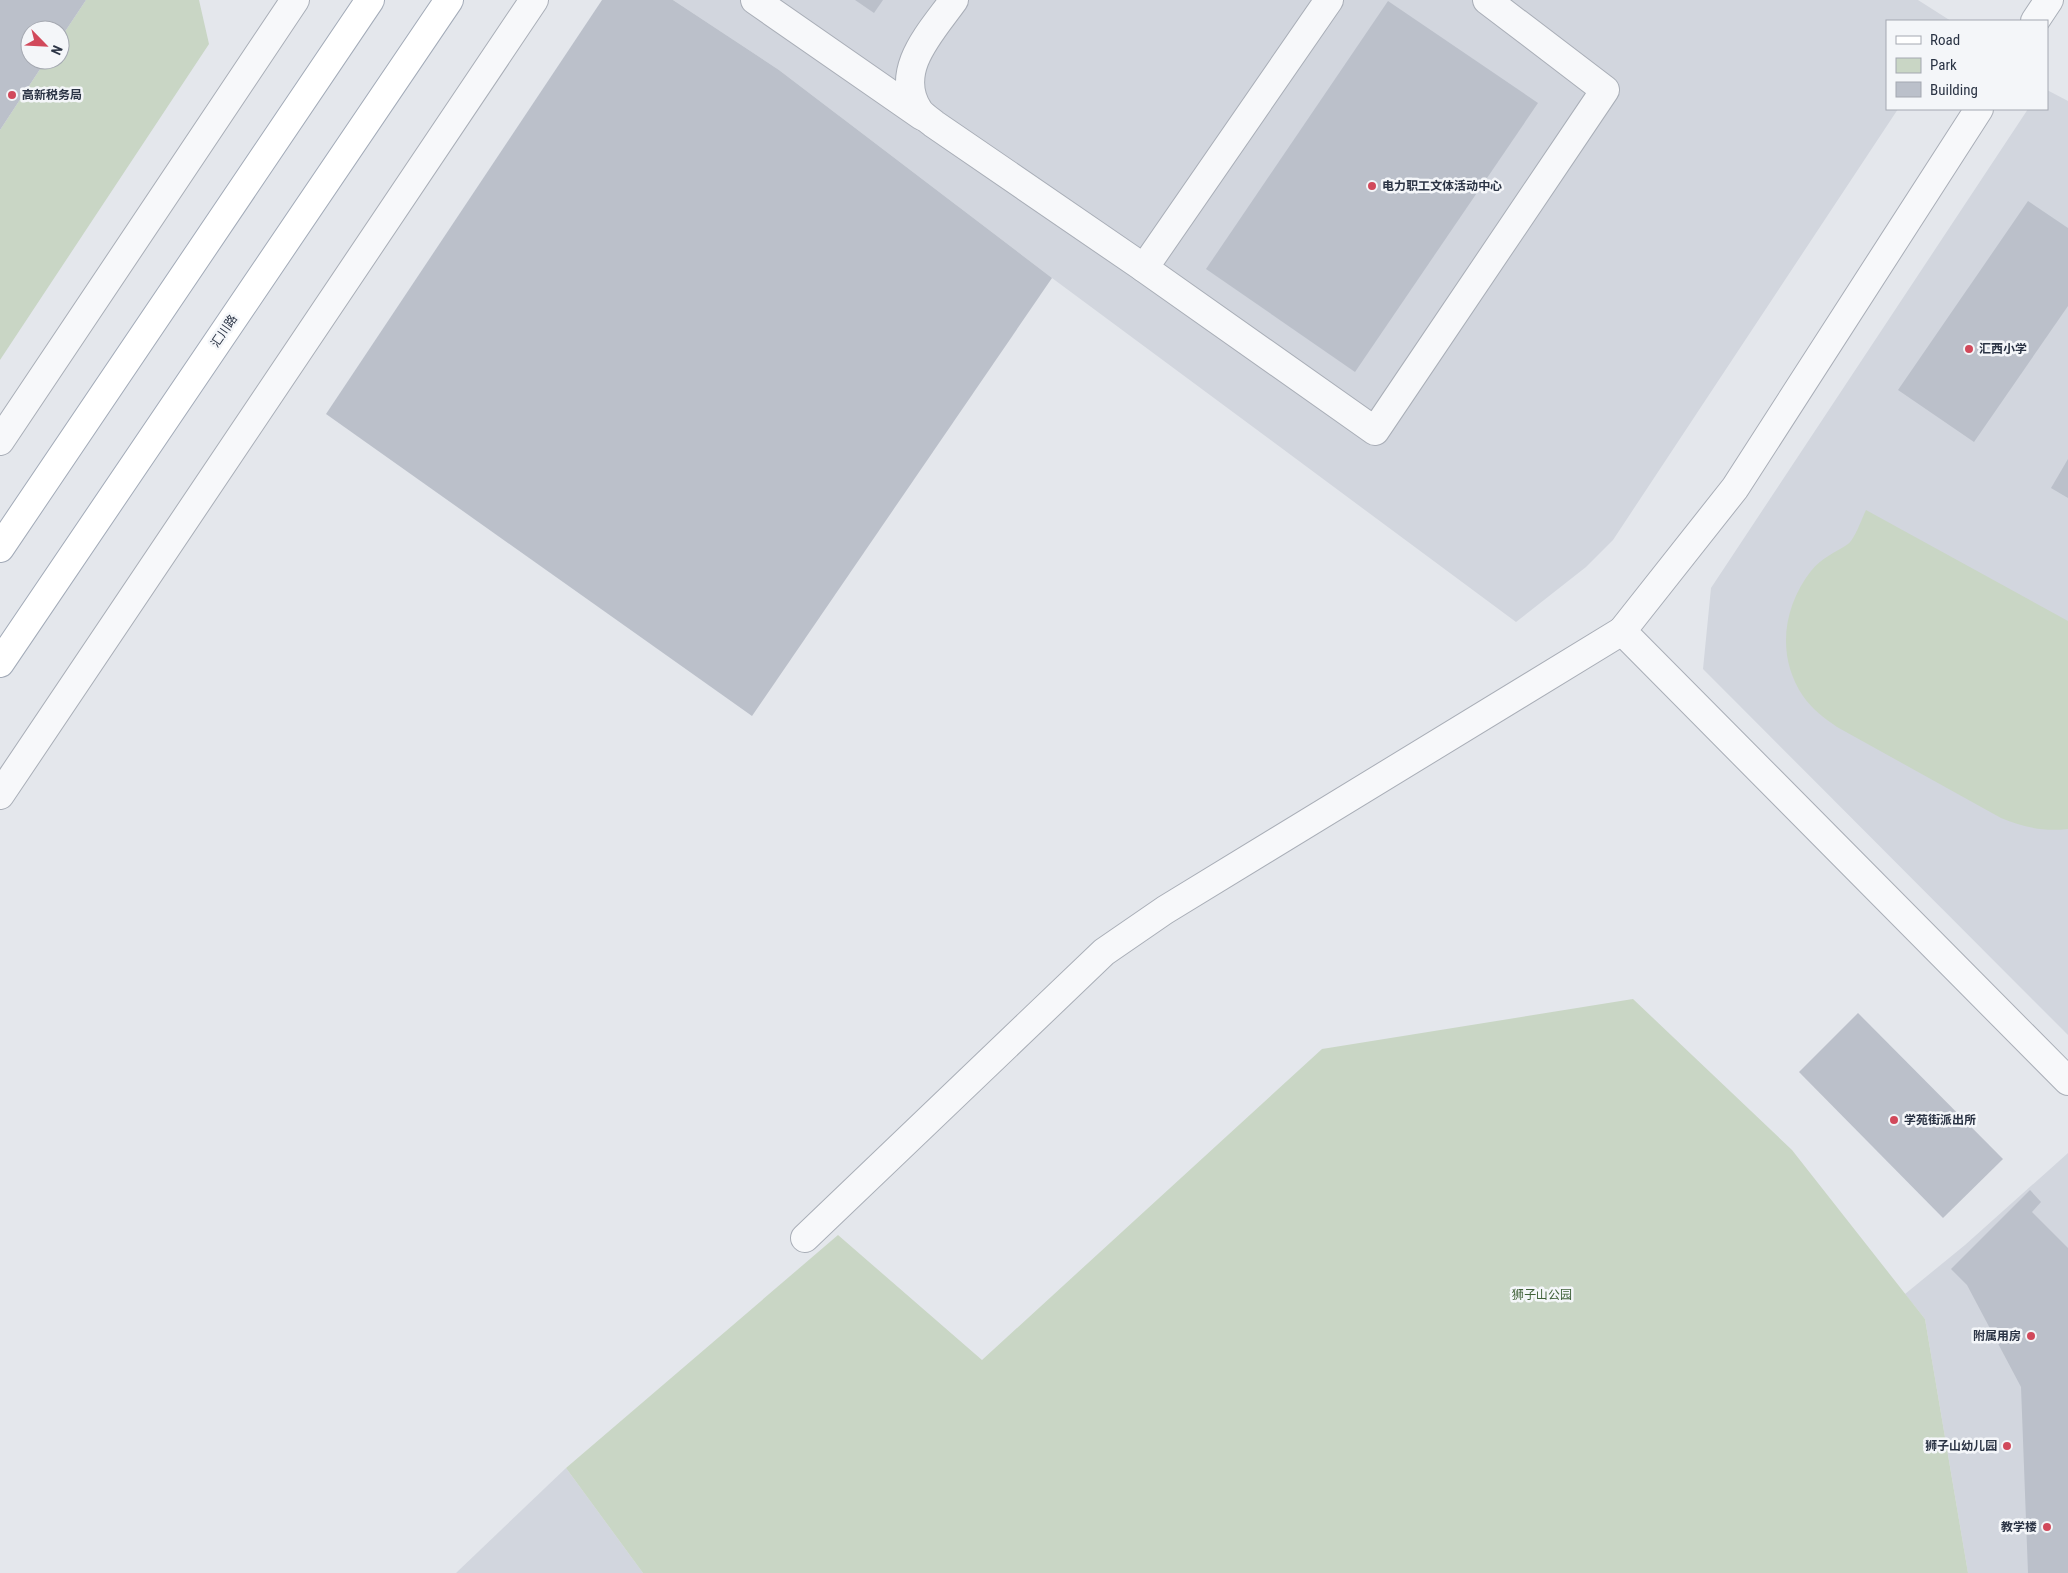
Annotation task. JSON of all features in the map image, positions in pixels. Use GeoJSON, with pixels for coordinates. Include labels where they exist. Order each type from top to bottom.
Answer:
{"type":"FeatureCollection","features":[{"type":"Feature","properties":{"kind":"main road"},"geometry":{"type":"LineString","coordinates":[[0,548],[370,0]]}},
{"type":"Feature","properties":{"kind":"main road","name":"汇川路"},"geometry":{"type":"LineString","coordinates":[[0,663],[445,1]]}},
{"type":"Feature","properties":{"kind":"street"},"geometry":{"type":"LineString","coordinates":[[0,441],[295,0]]}},
{"type":"Feature","properties":{"kind":"street"},"geometry":{"type":"LineString","coordinates":[[0,795],[534,0]]}},
{"type":"Feature","properties":{"kind":"street"},"geometry":{"type":"LineString","coordinates":[[755,0],[1144,268],[1375,431],[1605,90],[1487,0]]}},
{"type":"Feature","properties":{"kind":"street"},"geometry":{"type":"LineString","coordinates":[[850,66],[869,73],[882,74],[895,72],[907,65],[954,0]]}},
{"type":"Feature","properties":{"kind":"street"},"geometry":{"type":"LineString","coordinates":[[1144,268],[1329,0]]}},
{"type":"Feature","properties":{"kind":"street"},"geometry":{"type":"LineString","coordinates":[[2036,20],[2049,0]]}},
{"type":"Feature","properties":{"kind":"street"},"geometry":{"type":"LineString","coordinates":[[916,54],[910,74],[910,90],[919,111],[934,124]]}},
{"type":"Feature","properties":{"kind":"street"},"geometry":{"type":"LineString","coordinates":[[805,1238],[1104,952],[1165,910],[1622,631],[1735,488],[1978,110]]}},
{"type":"Feature","properties":{"kind":"street"},"geometry":{"type":"LineString","coordinates":[[1622,631],[2068,1081]]}},
{"type":"Feature","properties":{"kind":"shaded area"},"geometry":{"type":"Polygon","coordinates":[[[673,0],[1918,0],[1949,20],[1886,20],[1886,110],[1897,110],[1613,540],[1586,567],[1516,622],[1052,278],[779,70],[673,0]]]}},
{"type":"Feature","properties":{"kind":"shaded area","name":"汇西小学"},"geometry":{"type":"Polygon","coordinates":[[[2048,91],[2068,101],[2068,1035],[1703,669],[1711,588],[2027,110],[2048,110],[2048,91]]]}},
{"type":"Feature","properties":{"kind":"shaded area","name":"狮子山幼儿园"},"geometry":{"type":"Polygon","coordinates":[[[2068,1153],[2068,1573],[1968,1573],[1925,1319],[1905,1294],[1965,1245],[2068,1153]]]}},
{"type":"Feature","properties":{"kind":"shaded area"},"geometry":{"type":"Polygon","coordinates":[[[566,1468],[643,1573],[456,1573],[566,1468]]]}},
{"type":"Feature","properties":{"kind":"green space"},"geometry":{"type":"Polygon","coordinates":[[[86,0],[199,0],[209,44],[0,360],[0,130],[39,70],[70,70],[70,24],[86,0]]]}},
{"type":"Feature","properties":{"kind":"green space"},"geometry":{"type":"Polygon","coordinates":[[[1866,510],[2068,621],[2068,829],[2050,830],[2033,828],[2001,818],[1837,727],[1818,713],[1803,696],[1794,681],[1786,648],[1786,632],[1794,600],[1815,566],[1851,541],[1866,510]]]}},
{"type":"Feature","properties":{"kind":"green space","name":"狮子山公园"},"geometry":{"type":"Polygon","coordinates":[[[1633,999],[1792,1150],[1925,1319],[1968,1573],[643,1573],[566,1468],[838,1235],[982,1360],[1322,1049],[1633,999]]]}},
{"type":"Feature","properties":{"kind":"building","name":"高新税务局"},"geometry":{"type":"Polygon","coordinates":[[[0,0],[86,0],[70,24],[70,20],[20,20],[20,70],[39,70],[0,130],[0,0]]]}},
{"type":"Feature","properties":{"kind":"building"},"geometry":{"type":"Polygon","coordinates":[[[602,0],[673,0],[779,70],[1052,278],[752,716],[326,414],[602,0]]]}},
{"type":"Feature","properties":{"kind":"building"},"geometry":{"type":"Polygon","coordinates":[[[855,0],[883,0],[874,13],[855,0]]]}},
{"type":"Feature","properties":{"kind":"building","name":"电力职工文体活动中心"},"geometry":{"type":"Polygon","coordinates":[[[1388,1],[1538,103],[1355,372],[1206,269],[1388,1]]]}},
{"type":"Feature","properties":{"kind":"building"},"geometry":{"type":"Polygon","coordinates":[[[2028,201],[2068,228],[2068,306],[1974,442],[1898,390],[2028,201]]]}},
{"type":"Feature","properties":{"kind":"building"},"geometry":{"type":"Polygon","coordinates":[[[2068,459],[2068,498],[2051,488],[2068,459]]]}},
{"type":"Feature","properties":{"kind":"building"},"geometry":{"type":"Polygon","coordinates":[[[1858,1013],[2003,1159],[1943,1218],[1799,1072],[1858,1013]]]}},
{"type":"Feature","properties":{"kind":"building","name":"附属用房"},"geometry":{"type":"Polygon","coordinates":[[[2030,1190],[2041,1202],[2032,1212],[2068,1248],[2068,1573],[2028,1573],[2021,1387],[1967,1285],[1951,1269],[2030,1190]]]}},
{"type":"Feature","properties":{"kind":"place","name":"高新税务局"},"geometry":{"type":"Point","coordinates":[12,95]}},
{"type":"Feature","properties":{"kind":"place","name":"电力职工文体活动中心"},"geometry":{"type":"Point","coordinates":[1372,186]}},
{"type":"Feature","properties":{"kind":"place","name":"汇西小学"},"geometry":{"type":"Point","coordinates":[1969,349]}},
{"type":"Feature","properties":{"kind":"place","name":"学苑街派出所"},"geometry":{"type":"Point","coordinates":[1894,1120]}},
{"type":"Feature","properties":{"kind":"place","name":"附属用房"},"geometry":{"type":"Point","coordinates":[2031,1336]}},
{"type":"Feature","properties":{"kind":"place","name":"狮子山幼儿园"},"geometry":{"type":"Point","coordinates":[2007,1446]}},
{"type":"Feature","properties":{"kind":"place","name":"教学楼"},"geometry":{"type":"Point","coordinates":[2047,1527]}}]}
